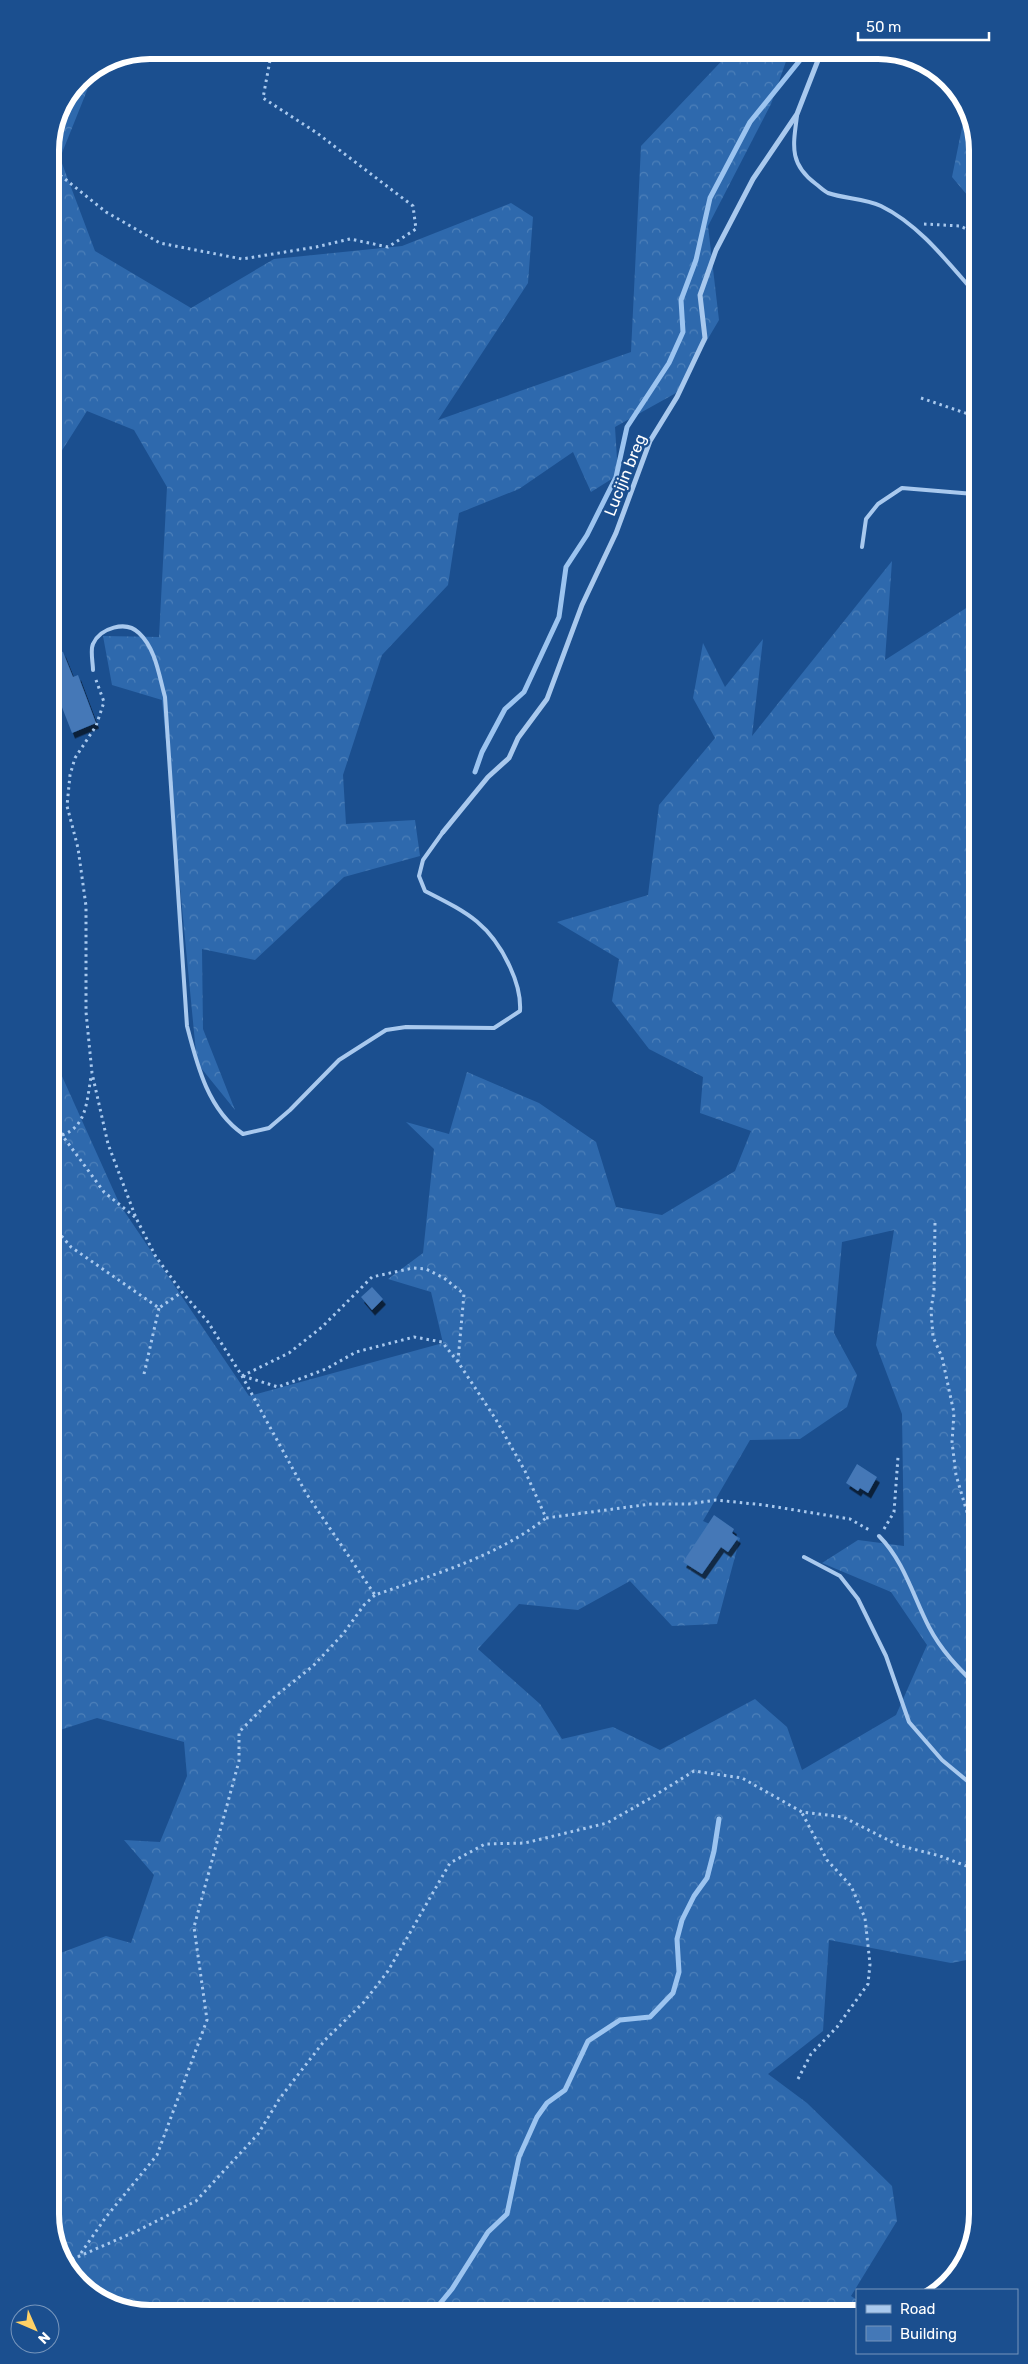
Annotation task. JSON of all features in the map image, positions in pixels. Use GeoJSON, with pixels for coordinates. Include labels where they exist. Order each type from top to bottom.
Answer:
{"type":"FeatureCollection","features":[{"type":"Feature","properties":{"kind":"street","name":"Lucijin breg"},"geometry":{"type":"LineString","coordinates":[[442,832],[488,777],[509,758],[518,738],[546,699],[582,605],[616,532],[650,441],[677,397],[704,338],[700,295],[716,250],[752,179],[797,114],[818,59]]}},
{"type":"Feature","properties":{"kind":"lane","name":"Lucijin breg"},"geometry":{"type":"LineString","coordinates":[[797,114],[793,149],[802,174],[828,193],[880,206],[911,226],[932,244],[969,286]]}},
{"type":"Feature","properties":{"kind":"lane"},"geometry":{"type":"LineString","coordinates":[[862,547],[866,519],[878,504],[902,488],[969,494]]}},
{"type":"Feature","properties":{"kind":"lane"},"geometry":{"type":"LineString","coordinates":[[93,670],[92,645],[98,637],[110,628],[124,626],[138,631],[151,648],[164,697],[187,1026],[196,1064],[213,1100],[229,1124],[243,1134],[268,1128],[290,1110],[339,1060],[386,1030],[406,1027],[494,1028],[520,1011],[521,996],[500,946],[485,927],[459,908],[425,891],[419,876],[423,860],[442,832]]}},
{"type":"Feature","properties":{"kind":"lane"},"geometry":{"type":"LineString","coordinates":[[879,1536],[890,1547],[909,1582],[929,1628],[951,1660],[969,1678]]}},
{"type":"Feature","properties":{"kind":"lane"},"geometry":{"type":"LineString","coordinates":[[804,1557],[840,1576],[858,1599],[886,1656],[909,1722],[942,1760],[969,1782]]}},
{"type":"Feature","properties":{"kind":"path"},"geometry":{"type":"LineString","coordinates":[[59,174],[106,212],[160,243],[242,259],[316,248],[350,239],[388,247],[416,229],[413,206],[317,133],[263,98],[270,59]]}},
{"type":"Feature","properties":{"kind":"path"},"geometry":{"type":"LineString","coordinates":[[911,226],[930,223],[960,226],[969,230]]}},
{"type":"Feature","properties":{"kind":"path"},"geometry":{"type":"LineString","coordinates":[[921,398],[969,414]]}},
{"type":"Feature","properties":{"kind":"path"},"geometry":{"type":"LineString","coordinates":[[93,670],[104,702],[96,726],[75,758],[70,775],[67,806],[78,848],[86,906],[86,1012],[92,1073],[108,1144],[136,1218],[156,1257],[182,1292],[208,1322],[242,1376],[306,1493],[376,1596]]}},
{"type":"Feature","properties":{"kind":"path"},"geometry":{"type":"LineString","coordinates":[[62,1135],[72,1132],[81,1121],[92,1073]]}},
{"type":"Feature","properties":{"kind":"path"},"geometry":{"type":"LineString","coordinates":[[59,1129],[104,1192],[136,1218]]}},
{"type":"Feature","properties":{"kind":"path"},"geometry":{"type":"LineString","coordinates":[[935,1223],[934,1290],[931,1310],[933,1337],[942,1357],[954,1413],[952,1442],[956,1475],[969,1518]]}},
{"type":"Feature","properties":{"kind":"path"},"geometry":{"type":"LineString","coordinates":[[59,1233],[71,1247],[159,1308]]}},
{"type":"Feature","properties":{"kind":"path"},"geometry":{"type":"LineString","coordinates":[[242,1376],[289,1353],[322,1327],[372,1277],[413,1268],[426,1269],[444,1278],[464,1294],[458,1362]]}},
{"type":"Feature","properties":{"kind":"path"},"geometry":{"type":"LineString","coordinates":[[144,1374],[159,1308],[182,1292]]}},
{"type":"Feature","properties":{"kind":"path"},"geometry":{"type":"LineString","coordinates":[[242,1376],[278,1387],[326,1369],[356,1352],[414,1337],[442,1342],[458,1362],[494,1418],[525,1471],[546,1518]]}},
{"type":"Feature","properties":{"kind":"path"},"geometry":{"type":"LineString","coordinates":[[80,2254],[106,2218],[157,2155],[206,2020],[194,1927],[239,1761],[239,1732],[273,1698],[313,1666],[343,1634],[364,1605],[376,1596],[469,1563],[523,1536],[546,1518],[651,1504],[689,1504],[716,1500],[764,1505],[850,1519],[879,1536],[894,1512],[898,1457]]}},
{"type":"Feature","properties":{"kind":"path"},"geometry":{"type":"LineString","coordinates":[[71,2259],[136,2231],[196,2201],[258,2134],[280,2098],[325,2040],[364,2002],[388,1971],[450,1863],[485,1844],[525,1843],[607,1823],[694,1770],[742,1778],[802,1812],[843,1817],[898,1845],[969,1867]]}},
{"type":"Feature","properties":{"kind":"path"},"geometry":{"type":"LineString","coordinates":[[798,2079],[811,2054],[837,2027],[868,1984],[870,1964],[865,1918],[851,1886],[827,1860],[802,1812]]}},
{"type":"Feature","properties":{"kind":"green space"},"geometry":{"type":"Polygon","coordinates":[[[723,59],[787,59],[771,104],[708,226],[719,320],[676,393],[615,427],[618,475],[591,492],[573,452],[519,489],[459,513],[448,585],[382,655],[343,775],[346,824],[415,820],[420,856],[344,877],[255,960],[202,949],[203,1029],[235,1110],[197,1063],[162,700],[112,685],[103,636],[159,637],[167,487],[134,430],[87,411],[61,452],[59,451],[59,144],[62,126],[68,110],[74,99],[91,80],[60,158],[95,251],[191,308],[274,259],[402,246],[511,203],[533,217],[528,283],[438,420],[631,352],[641,146],[723,59]]]}},
{"type":"Feature","properties":{"kind":"green space"},"geometry":{"type":"Polygon","coordinates":[[[964,120],[969,150],[969,197],[952,177],[964,120]]]}},
{"type":"Feature","properties":{"kind":"green space"},"geometry":{"type":"Polygon","coordinates":[[[892,561],[885,660],[969,606],[969,1960],[951,1963],[829,1940],[823,2031],[768,2074],[807,2103],[892,2186],[897,2221],[851,2296],[856,2299],[856,2305],[144,2305],[132,2304],[110,2296],[85,2279],[74,2265],[60,2232],[59,1954],[106,1936],[131,1943],[154,1875],[124,1840],[160,1842],[187,1776],[184,1742],[97,1718],[59,1730],[59,1070],[120,1205],[249,1396],[443,1343],[431,1292],[388,1279],[423,1253],[434,1149],[406,1122],[449,1134],[467,1072],[539,1103],[596,1142],[616,1207],[662,1215],[735,1171],[751,1131],[700,1113],[703,1077],[649,1049],[612,1001],[619,959],[557,922],[648,895],[659,805],[715,738],[693,698],[703,643],[725,687],[763,639],[752,736],[892,561]],[[894,1230],[842,1242],[834,1333],[857,1375],[847,1407],[800,1439],[750,1440],[703,1521],[740,1538],[717,1624],[672,1626],[630,1581],[578,1610],[519,1604],[478,1649],[540,1704],[562,1739],[613,1727],[660,1750],[755,1699],[787,1727],[802,1770],[896,1715],[927,1645],[891,1592],[822,1563],[858,1540],[904,1546],[902,1414],[876,1345],[894,1230]]]}},
{"type":"Feature","properties":{"kind":"building"},"geometry":{"type":"Polygon","coordinates":[[[59,650],[63,652],[73,677],[78,675],[96,723],[72,733],[59,700],[59,650]]]}},
{"type":"Feature","properties":{"kind":"building"},"geometry":{"type":"Polygon","coordinates":[[[372,1287],[383,1299],[372,1310],[361,1297],[372,1287]]]}},
{"type":"Feature","properties":{"kind":"building"},"geometry":{"type":"Polygon","coordinates":[[[857,1464],[877,1477],[868,1493],[860,1488],[858,1491],[846,1483],[857,1464]]]}},
{"type":"Feature","properties":{"kind":"building"},"geometry":{"type":"Polygon","coordinates":[[[714,1515],[734,1529],[732,1533],[738,1538],[728,1552],[721,1547],[702,1574],[683,1562],[714,1515]]]}},
{"type":"Feature","properties":{"kind":"waterway"},"geometry":{"type":"LineString","coordinates":[[475,772],[482,752],[505,709],[524,692],[559,617],[566,567],[587,535],[616,477],[627,427],[669,363],[683,332],[681,300],[696,260],[710,198],[750,122],[801,59]]}},
{"type":"Feature","properties":{"kind":"waterway"},"geometry":{"type":"LineString","coordinates":[[439,2305],[452,2289],[488,2232],[507,2214],[519,2157],[537,2117],[547,2103],[565,2090],[588,2041],[620,2020],[650,2017],[673,1993],[679,1972],[677,1939],[682,1920],[694,1896],[707,1878],[719,1819]]}}]}
